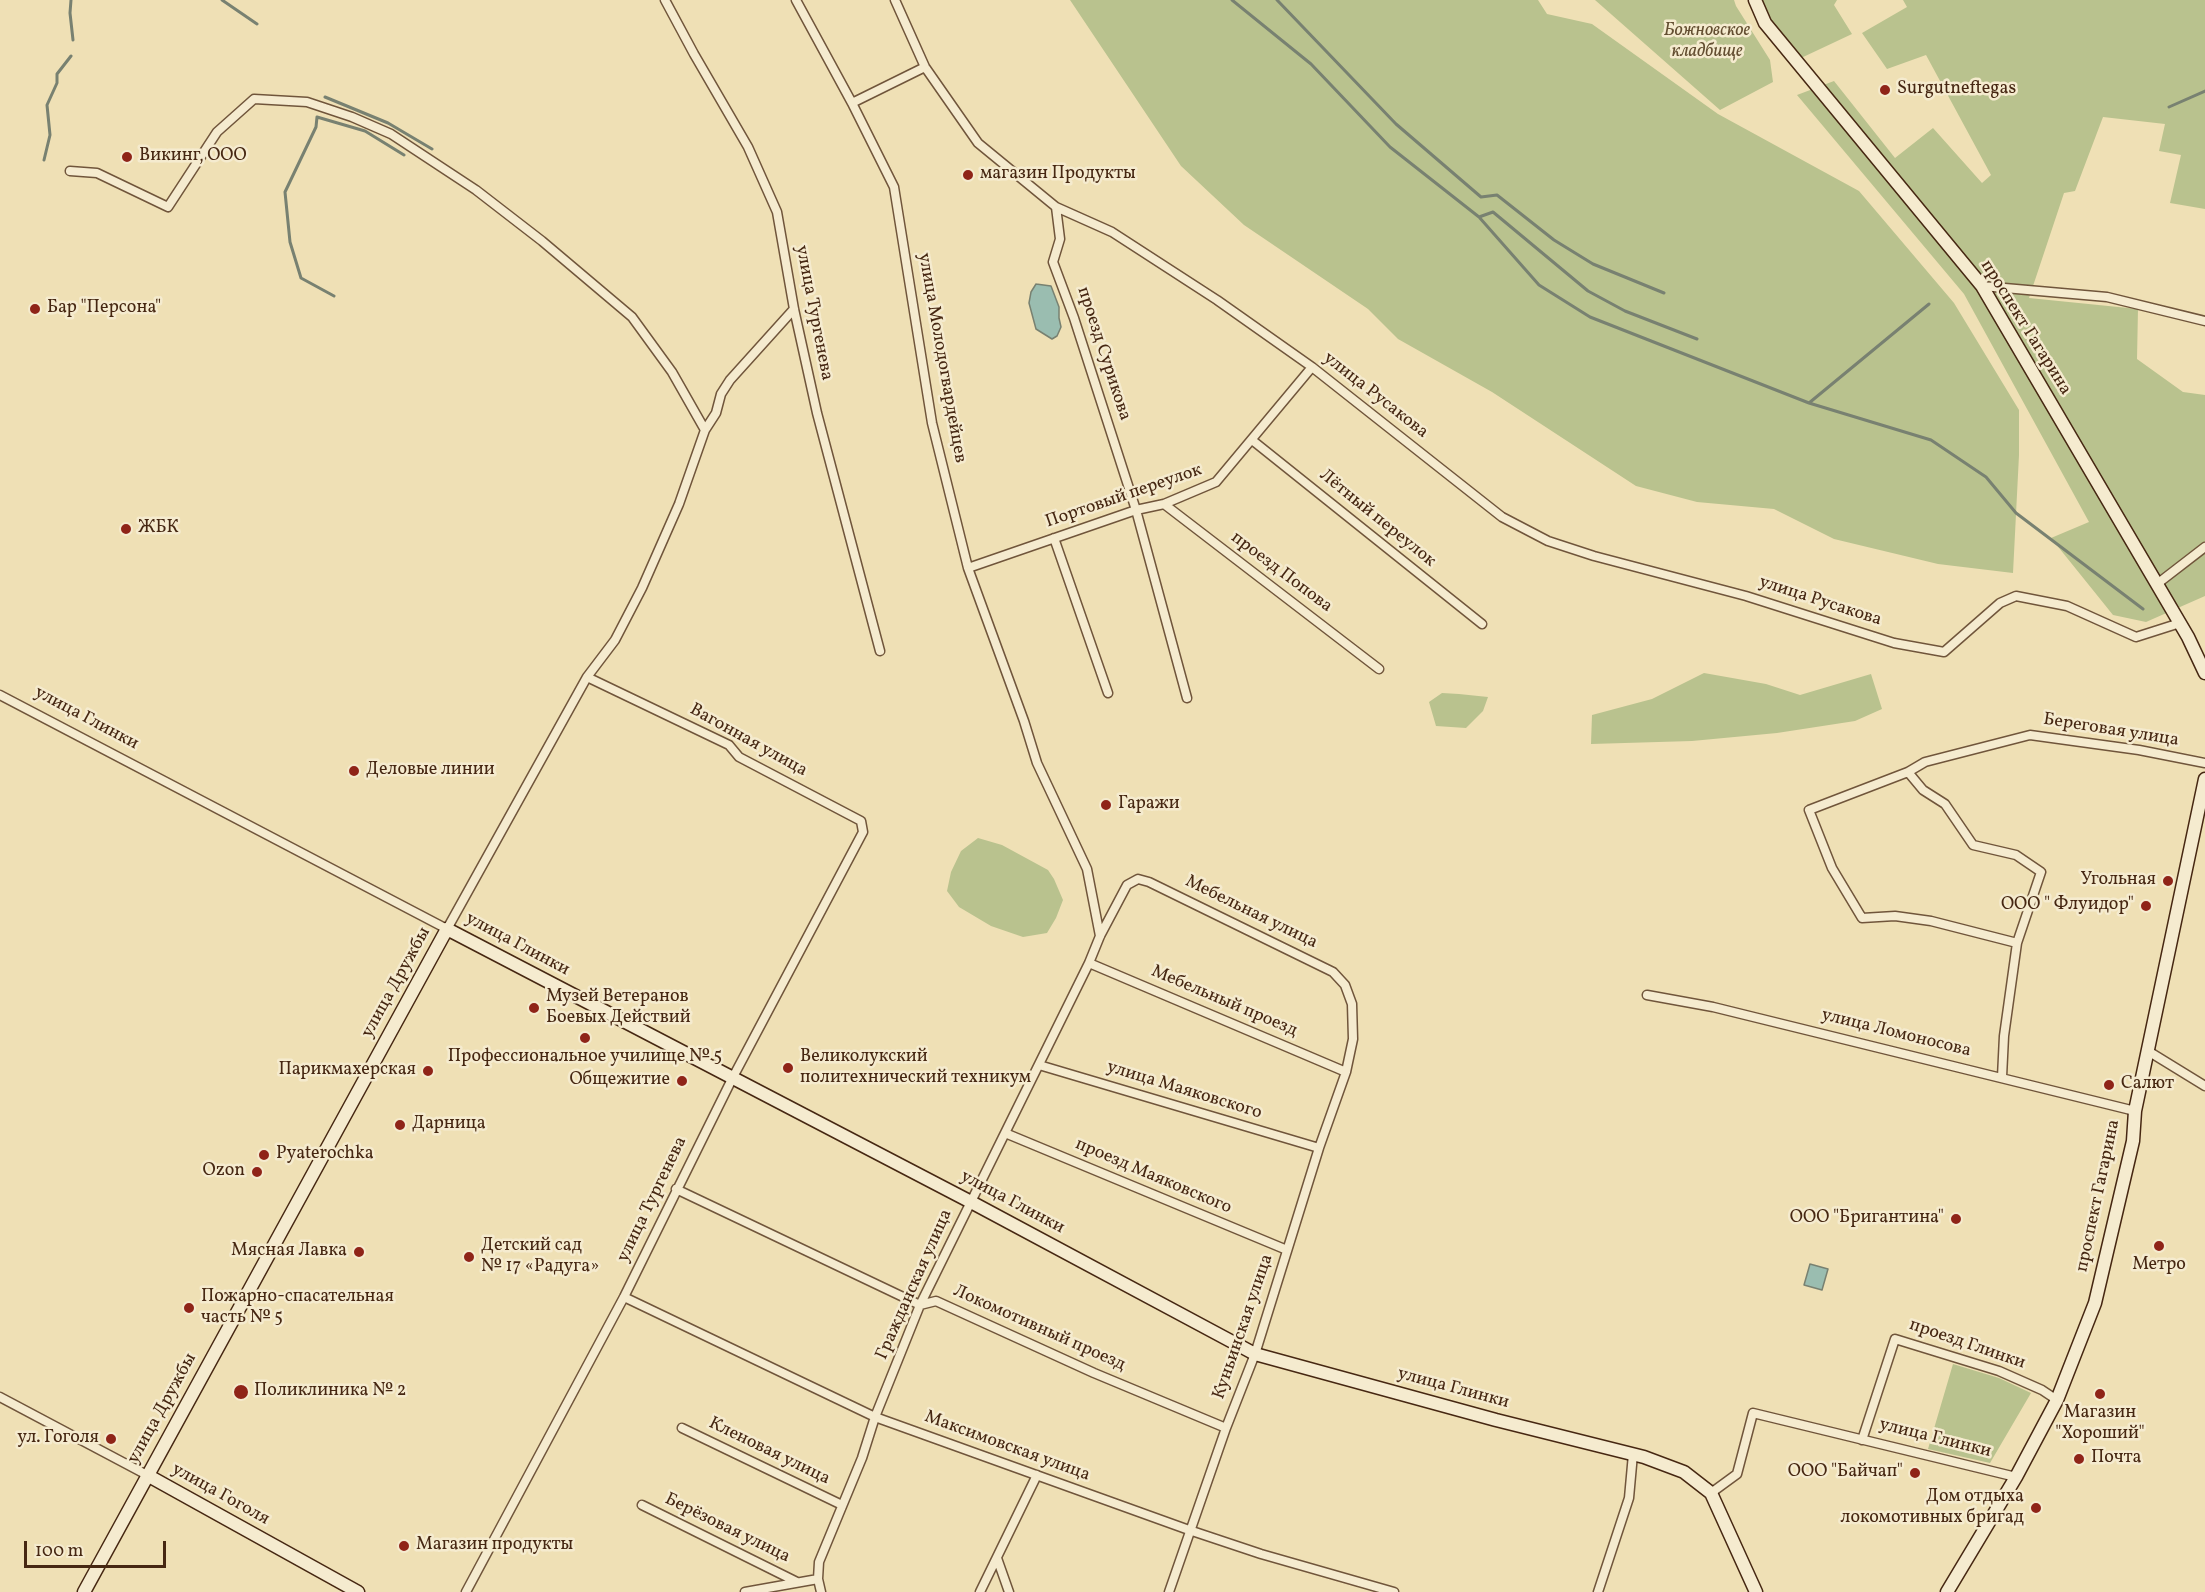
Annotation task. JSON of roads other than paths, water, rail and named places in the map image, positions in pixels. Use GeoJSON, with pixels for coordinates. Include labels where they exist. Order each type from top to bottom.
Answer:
{"type":"FeatureCollection","features":[{"type":"Feature","properties":{"kind":"street","name":"улица Тургенева"},"geometry":{"type":"LineString","coordinates":[[665,0],[748,147],[777,212],[794,309],[818,413],[880,651]]}},
{"type":"Feature","properties":{"kind":"street","name":"улица Молодогвардейцев"},"geometry":{"type":"LineString","coordinates":[[796,0],[894,187],[932,423],[968,568],[1037,763],[1087,869],[1100,936]]}},
{"type":"Feature","properties":{"kind":"street","name":"улица Русакова"},"geometry":{"type":"LineString","coordinates":[[895,0],[925,67],[978,143],[1056,207],[1112,232],[1217,300],[1312,367],[1502,517],[1548,541],[1594,556],[1746,596],[1894,643],[1944,652],[2000,603],[2016,596],[2067,606],[2136,637],[2180,623]]}},
{"type":"Feature","properties":{"kind":"street","name":"проспект Гагарина"},"geometry":{"type":"LineString","coordinates":[[1755,0],[1765,23],[1982,286],[2180,623],[2205,673]]}},
{"type":"Feature","properties":{"kind":"street"},"geometry":{"type":"LineString","coordinates":[[852,103],[925,67]]}},
{"type":"Feature","properties":{"kind":"street"},"geometry":{"type":"LineString","coordinates":[[70,171],[97,173],[168,207],[217,132],[254,99],[307,102],[352,117],[391,134],[476,190],[542,241],[632,317],[672,372],[705,430]]}},
{"type":"Feature","properties":{"kind":"street","name":"проезд Сурикова"},"geometry":{"type":"LineString","coordinates":[[1056,207],[1060,239],[1053,262],[1074,318],[1136,510]]}},
{"type":"Feature","properties":{"kind":"street"},"geometry":{"type":"LineString","coordinates":[[1982,286],[2107,297],[2205,321]]}},
{"type":"Feature","properties":{"kind":"street"},"geometry":{"type":"LineString","coordinates":[[447,929],[586,676],[615,640],[642,588],[679,504],[705,430],[716,413],[721,394],[730,380],[794,309]]}},
{"type":"Feature","properties":{"kind":"street","name":"Портовый переулок"},"geometry":{"type":"LineString","coordinates":[[968,568],[1136,510],[1164,504],[1216,482],[1312,367]]}},
{"type":"Feature","properties":{"kind":"street","name":"Лётный переулок"},"geometry":{"type":"LineString","coordinates":[[1252,440],[1482,624]]}},
{"type":"Feature","properties":{"kind":"street","name":"проезд Попова"},"geometry":{"type":"LineString","coordinates":[[1164,504],[1379,669]]}},
{"type":"Feature","properties":{"kind":"street"},"geometry":{"type":"LineString","coordinates":[[1136,510],[1187,698]]}},
{"type":"Feature","properties":{"kind":"street"},"geometry":{"type":"LineString","coordinates":[[1054,538],[1108,693]]}},
{"type":"Feature","properties":{"kind":"street"},"geometry":{"type":"LineString","coordinates":[[2157,584],[2205,547]]}},
{"type":"Feature","properties":{"kind":"street","name":"Вагонная улица"},"geometry":{"type":"LineString","coordinates":[[586,676],[729,745],[739,757],[861,820]]}},
{"type":"Feature","properties":{"kind":"street","name":"улица Глинки"},"geometry":{"type":"LineString","coordinates":[[0,695],[732,1079],[972,1202],[1255,1354],[1496,1420],[1633,1454],[1684,1472],[1711,1493],[1737,1474],[1753,1413],[2016,1477]]}},
{"type":"Feature","properties":{"kind":"street","name":"Береговая улица"},"geometry":{"type":"LineString","coordinates":[[2017,943],[1931,921],[1895,916],[1862,918],[1832,868],[1809,810],[1908,772],[1925,762],[2030,735],[2139,750],[2205,763]]}},
{"type":"Feature","properties":{"kind":"street"},"geometry":{"type":"LineString","coordinates":[[1908,772],[1923,790],[1945,804],[1973,845],[2016,855],[2041,872],[2017,943],[2004,1036],[2002,1077]]}},
{"type":"Feature","properties":{"kind":"street","name":"проспект Гагарина"},"geometry":{"type":"LineString","coordinates":[[1947,1592],[2016,1477],[2057,1400],[2095,1303],[2133,1141],[2135,1112],[2205,779]]}},
{"type":"Feature","properties":{"kind":"street","name":"улица Тургенева"},"geometry":{"type":"LineString","coordinates":[[466,1592],[624,1297],[732,1079],[864,832],[861,820]]}},
{"type":"Feature","properties":{"kind":"street","name":"Гражданская улица"},"geometry":{"type":"LineString","coordinates":[[821,1592],[818,1579],[819,1562],[862,1458],[875,1418],[920,1305],[1089,963],[1100,936],[1127,885],[1138,879]]}},
{"type":"Feature","properties":{"kind":"street","name":"Мебельная улица"},"geometry":{"type":"LineString","coordinates":[[1138,879],[1149,882],[1314,962],[1333,972],[1345,985]]}},
{"type":"Feature","properties":{"kind":"street","name":"улица Дружбы"},"geometry":{"type":"LineString","coordinates":[[84,1592],[447,929]]}},
{"type":"Feature","properties":{"kind":"street","name":"Мебельный проезд"},"geometry":{"type":"LineString","coordinates":[[1089,963],[1346,1072]]}},
{"type":"Feature","properties":{"kind":"street","name":"Куньинская улица"},"geometry":{"type":"LineString","coordinates":[[1169,1592],[1189,1530],[1255,1354],[1319,1148],[1346,1072],[1353,1039],[1352,1004],[1345,985]]}},
{"type":"Feature","properties":{"kind":"street","name":"улица Ломоносова"},"geometry":{"type":"LineString","coordinates":[[1647,995],[1713,1006],[2135,1112]]}},
{"type":"Feature","properties":{"kind":"street"},"geometry":{"type":"LineString","coordinates":[[2148,1051],[2205,1086]]}},
{"type":"Feature","properties":{"kind":"street","name":"улица Маяковского"},"geometry":{"type":"LineString","coordinates":[[1039,1065],[1319,1148]]}},
{"type":"Feature","properties":{"kind":"street","name":"проезд Маяковского"},"geometry":{"type":"LineString","coordinates":[[1005,1133],[1287,1250]]}},
{"type":"Feature","properties":{"kind":"street","name":"Локомотивный проезд"},"geometry":{"type":"LineString","coordinates":[[676,1189],[920,1305],[936,1300],[1094,1373],[1226,1428]]}},
{"type":"Feature","properties":{"kind":"street","name":"Максимовская улица"},"geometry":{"type":"LineString","coordinates":[[624,1297],[875,1418],[1189,1530],[1261,1554],[1394,1592]]}},
{"type":"Feature","properties":{"kind":"street","name":"проезд Глинки"},"geometry":{"type":"LineString","coordinates":[[1863,1440],[1895,1338],[1999,1371],[2042,1390],[2057,1400]]}},
{"type":"Feature","properties":{"kind":"street","name":"улица Гоголя"},"geometry":{"type":"LineString","coordinates":[[0,1397],[147,1475],[358,1592]]}},
{"type":"Feature","properties":{"kind":"street","name":"Кленовая улица"},"geometry":{"type":"LineString","coordinates":[[682,1428],[842,1505]]}},
{"type":"Feature","properties":{"kind":"street"},"geometry":{"type":"LineString","coordinates":[[1598,1592],[1629,1498],[1633,1454]]}},
{"type":"Feature","properties":{"kind":"street"},"geometry":{"type":"LineString","coordinates":[[980,1592],[1036,1475]]}},
{"type":"Feature","properties":{"kind":"street"},"geometry":{"type":"LineString","coordinates":[[1711,1493],[1756,1592]]}},
{"type":"Feature","properties":{"kind":"street","name":"Берёзовая улица"},"geometry":{"type":"LineString","coordinates":[[642,1505],[797,1582]]}},
{"type":"Feature","properties":{"kind":"street"},"geometry":{"type":"LineString","coordinates":[[998,1558],[1009,1592]]}},
{"type":"Feature","properties":{"kind":"street","name":"Берёзовая улица"},"geometry":{"type":"LineString","coordinates":[[745,1592],[818,1579]]}},
{"type":"Feature","properties":{"kind":"waterway"},"geometry":{"type":"LineString","coordinates":[[71,0],[73,40]]}},
{"type":"Feature","properties":{"kind":"waterway"},"geometry":{"type":"LineString","coordinates":[[222,0],[257,24]]}},
{"type":"Feature","properties":{"kind":"waterway"},"geometry":{"type":"LineString","coordinates":[[1232,0],[1311,64],[1390,147],[1479,217],[1539,285],[1590,317],[1809,403],[1931,440],[1986,477],[2016,513],[2143,609]]}},
{"type":"Feature","properties":{"kind":"waterway"},"geometry":{"type":"LineString","coordinates":[[1277,0],[1396,124],[1481,197],[1497,195],[1554,240],[1593,264],[1664,293]]}},
{"type":"Feature","properties":{"kind":"waterway"},"geometry":{"type":"LineString","coordinates":[[44,160],[50,135],[47,105],[57,83],[57,74],[71,56]]}},
{"type":"Feature","properties":{"kind":"waterway"},"geometry":{"type":"LineString","coordinates":[[2169,107],[2205,91]]}},
{"type":"Feature","properties":{"kind":"waterway"},"geometry":{"type":"LineString","coordinates":[[325,97],[388,123],[432,149]]}},
{"type":"Feature","properties":{"kind":"waterway"},"geometry":{"type":"LineString","coordinates":[[334,296],[301,278],[290,242],[285,192],[316,127],[317,117],[365,131],[404,155]]}},
{"type":"Feature","properties":{"kind":"waterway"},"geometry":{"type":"LineString","coordinates":[[1479,217],[1493,212],[1588,291],[1625,311],[1697,339]]}},
{"type":"Feature","properties":{"kind":"waterway"},"geometry":{"type":"LineString","coordinates":[[1809,403],[1929,304]]}},
{"type":"Feature","properties":{"kind":"place","name":"Surgutneftegas"},"geometry":{"type":"Point","coordinates":[1885,90]}},
{"type":"Feature","properties":{"kind":"place","name":"Викинг, ООО"},"geometry":{"type":"Point","coordinates":[127,157]}},
{"type":"Feature","properties":{"kind":"place","name":"магазин Продукты"},"geometry":{"type":"Point","coordinates":[968,175]}},
{"type":"Feature","properties":{"kind":"place","name":"Бар \"Персона\""},"geometry":{"type":"Point","coordinates":[35,309]}},
{"type":"Feature","properties":{"kind":"place","name":"ЖБК"},"geometry":{"type":"Point","coordinates":[126,529]}},
{"type":"Feature","properties":{"kind":"place","name":"Деловые линии"},"geometry":{"type":"Point","coordinates":[354,771]}},
{"type":"Feature","properties":{"kind":"place","name":"Гаражи"},"geometry":{"type":"Point","coordinates":[1106,805]}},
{"type":"Feature","properties":{"kind":"place","name":"Угольная"},"geometry":{"type":"Point","coordinates":[2168,881]}},
{"type":"Feature","properties":{"kind":"place","name":"ООО \" Флуидор\""},"geometry":{"type":"Point","coordinates":[2146,906]}},
{"type":"Feature","properties":{"kind":"place","name":"Музей Ветеранов Боевых Действий"},"geometry":{"type":"Point","coordinates":[534,1008]}},
{"type":"Feature","properties":{"kind":"place","name":"Профессиональное училище № 5"},"geometry":{"type":"Point","coordinates":[585,1038]}},
{"type":"Feature","properties":{"kind":"place","name":"Великолукский политехнический техникум"},"geometry":{"type":"Point","coordinates":[788,1068]}},
{"type":"Feature","properties":{"kind":"place","name":"Парикмахерская"},"geometry":{"type":"Point","coordinates":[428,1071]}},
{"type":"Feature","properties":{"kind":"place","name":"Общежитие"},"geometry":{"type":"Point","coordinates":[682,1081]}},
{"type":"Feature","properties":{"kind":"place","name":"Салют"},"geometry":{"type":"Point","coordinates":[2109,1085]}},
{"type":"Feature","properties":{"kind":"place","name":"Дарница"},"geometry":{"type":"Point","coordinates":[400,1125]}},
{"type":"Feature","properties":{"kind":"place","name":"Pyaterochka"},"geometry":{"type":"Point","coordinates":[264,1155]}},
{"type":"Feature","properties":{"kind":"place","name":"Ozon"},"geometry":{"type":"Point","coordinates":[257,1172]}},
{"type":"Feature","properties":{"kind":"place","name":"ООО \"Бригантина\""},"geometry":{"type":"Point","coordinates":[1956,1219]}},
{"type":"Feature","properties":{"kind":"place","name":"Метро"},"geometry":{"type":"Point","coordinates":[2159,1246]}},
{"type":"Feature","properties":{"kind":"place","name":"Мясная Лавка"},"geometry":{"type":"Point","coordinates":[359,1252]}},
{"type":"Feature","properties":{"kind":"place","name":"Детский сад № 17 «Радуга»"},"geometry":{"type":"Point","coordinates":[469,1257]}},
{"type":"Feature","properties":{"kind":"place","name":"Пожарно-спасательная часть № 5"},"geometry":{"type":"Point","coordinates":[189,1308]}},
{"type":"Feature","properties":{"kind":"place","name":"Поликлиника № 2"},"geometry":{"type":"Point","coordinates":[241,1392]}},
{"type":"Feature","properties":{"kind":"place","name":"Магазин \"Хороший\""},"geometry":{"type":"Point","coordinates":[2100,1394]}},
{"type":"Feature","properties":{"kind":"place","name":"ул. Гоголя"},"geometry":{"type":"Point","coordinates":[111,1439]}},
{"type":"Feature","properties":{"kind":"place","name":"Почта"},"geometry":{"type":"Point","coordinates":[2079,1459]}},
{"type":"Feature","properties":{"kind":"place","name":"ООО \"Байчап\""},"geometry":{"type":"Point","coordinates":[1915,1473]}},
{"type":"Feature","properties":{"kind":"place","name":"Дом отдыха локомотивных бригад"},"geometry":{"type":"Point","coordinates":[2036,1508]}},
{"type":"Feature","properties":{"kind":"place","name":"Магазин продукты"},"geometry":{"type":"Point","coordinates":[404,1546]}},
{"type":"Feature","properties":{"kind":"park label","name":"Божновское кладбище"},"geometry":{"type":"Point","coordinates":[1707,42]}}]}
